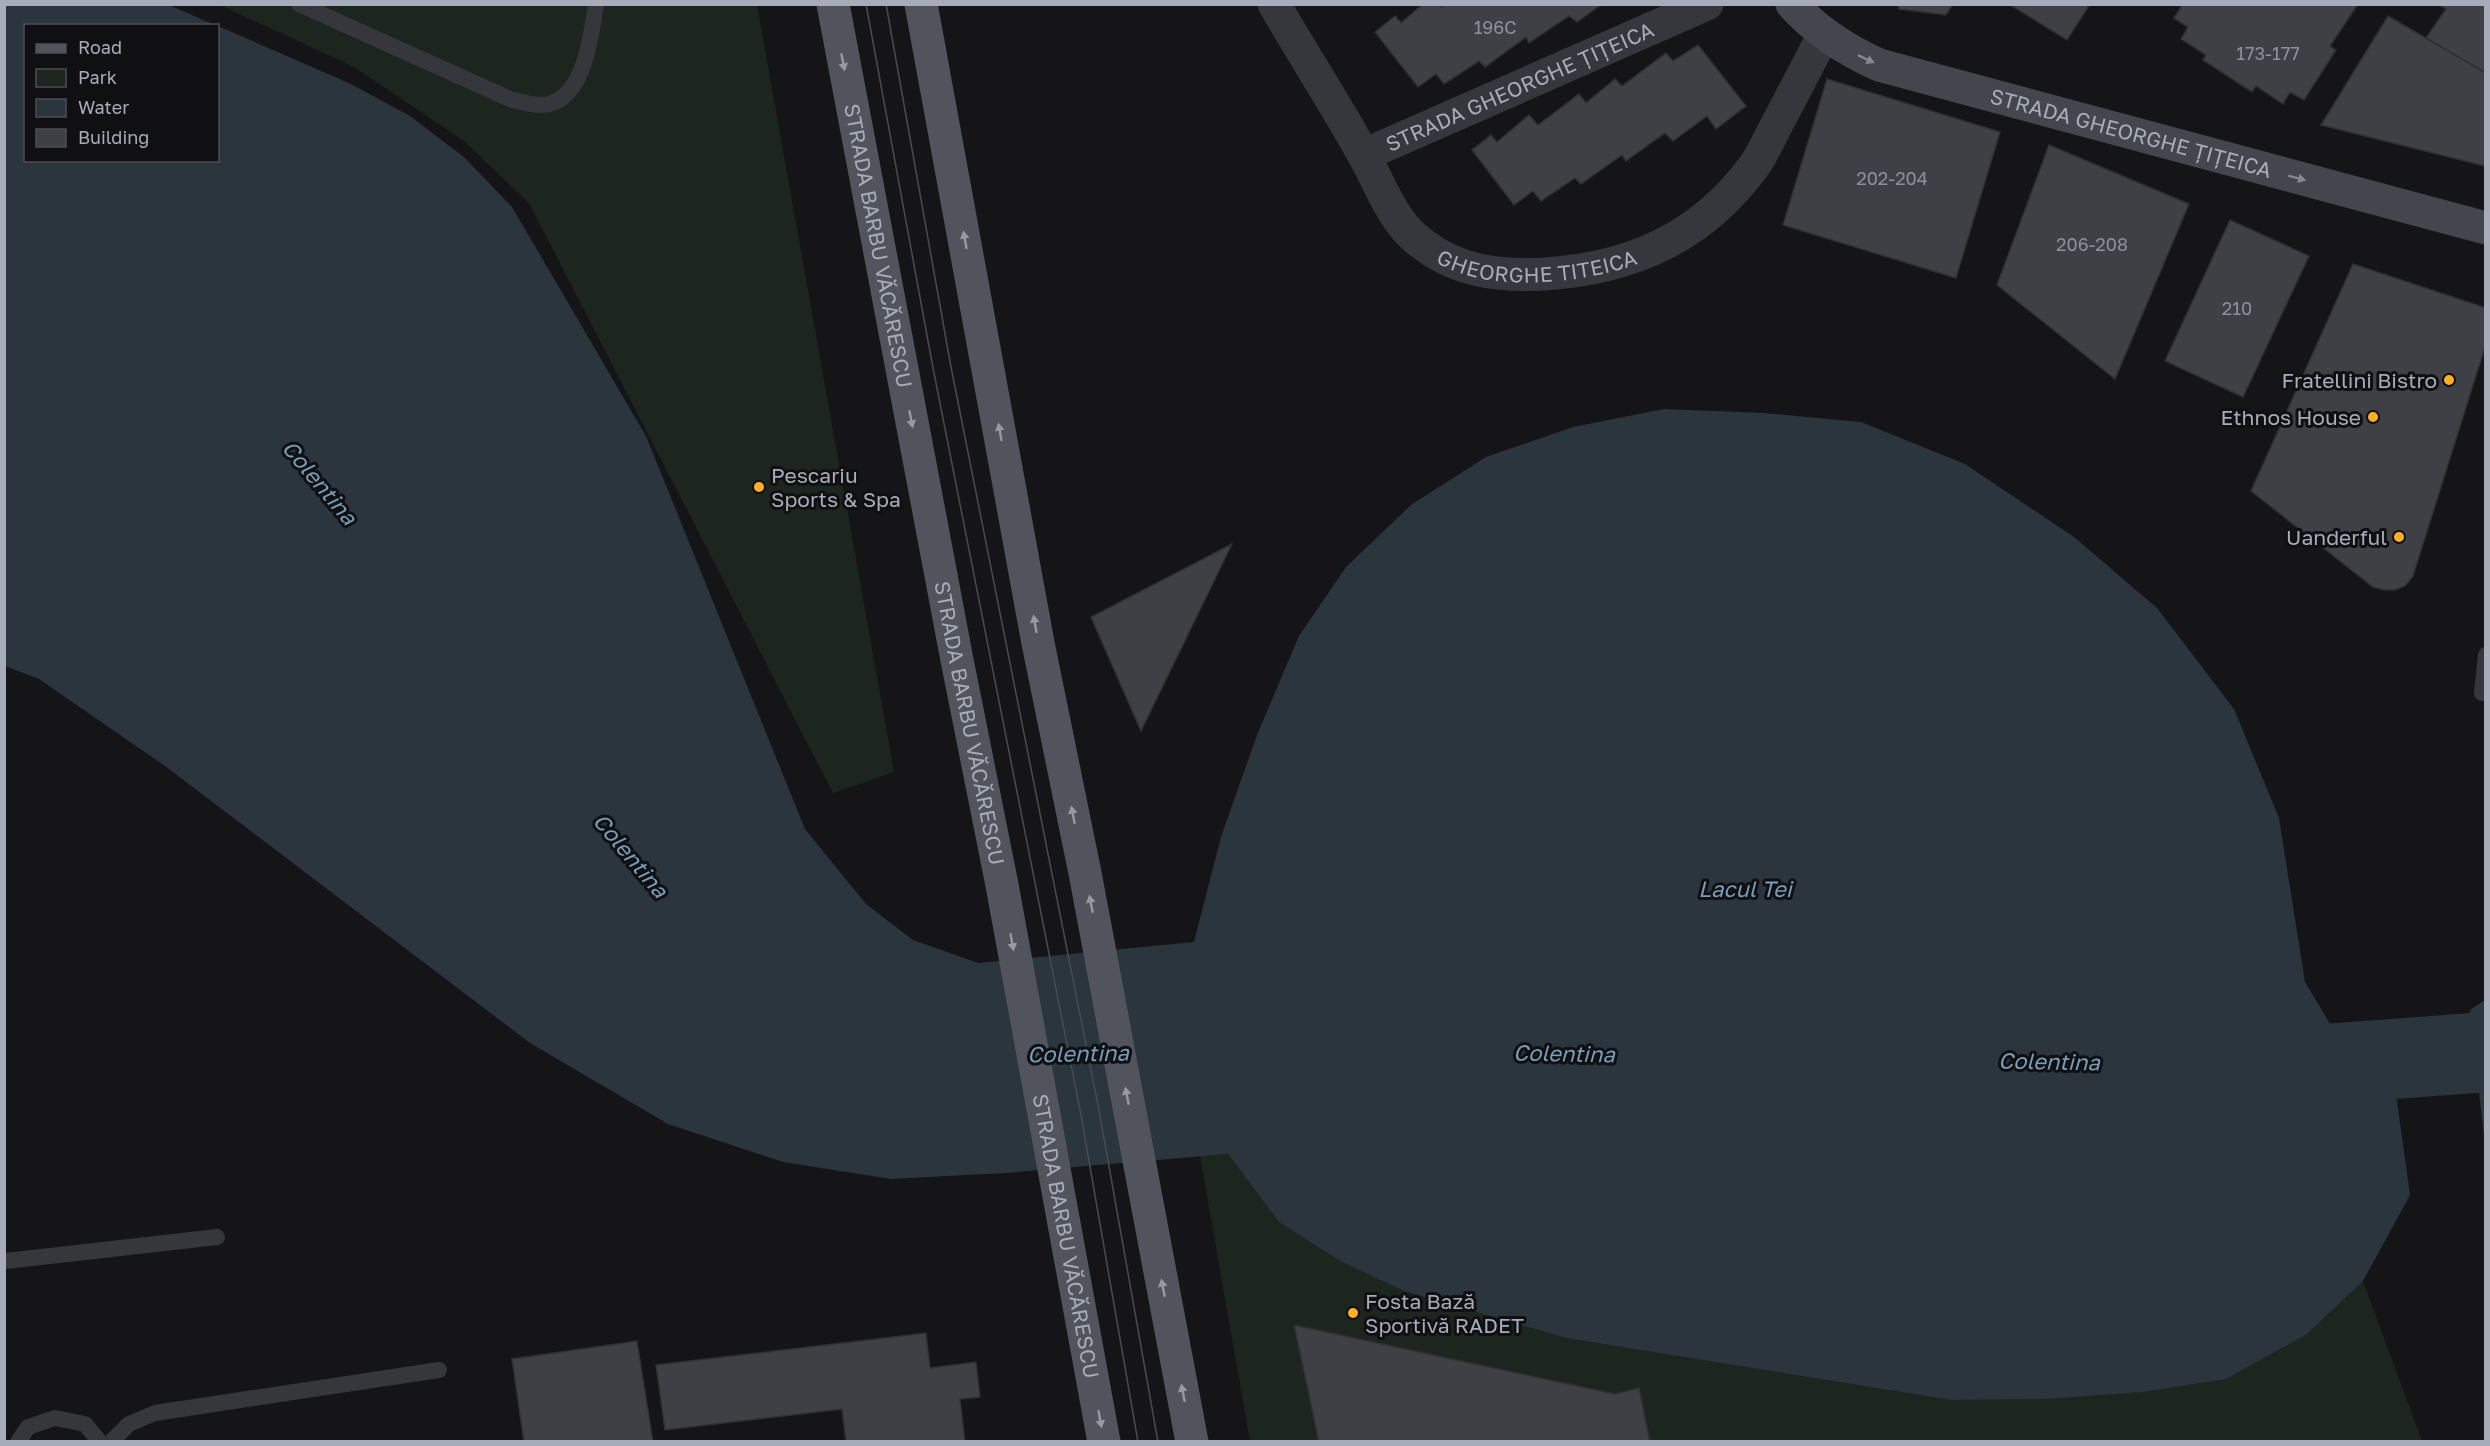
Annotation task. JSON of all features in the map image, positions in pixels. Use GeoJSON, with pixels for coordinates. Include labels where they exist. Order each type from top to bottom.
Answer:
{"type":"FeatureCollection","features":[{"type":"Feature","properties":{"kind":"main road","name":"STRADA BARBU VĂCĂRESCU"},"geometry":{"type":"LineString","coordinates":[[832,4],[954,648],[1002,885],[1104,1442]]}},
{"type":"Feature","properties":{"kind":"main road"},"geometry":{"type":"LineString","coordinates":[[921,4],[1036,632],[1085,873],[1192,1442]]}},
{"type":"Feature","properties":{"kind":"street","name":"GHEORGHE TITEICA"},"geometry":{"type":"LineString","coordinates":[[1274,4],[1364,155],[1394,211],[1412,235],[1440,257],[1465,268],[1528,275],[1565,273],[1615,263],[1676,239],[1715,210],[1755,165],[1806,14]]}},
{"type":"Feature","properties":{"kind":"street","name":"STRADA GHEORGHE ȚIȚEICA"},"geometry":{"type":"LineString","coordinates":[[1364,155],[1707,4]]}},
{"type":"Feature","properties":{"kind":"street","name":"STRADA GHEORGHE ȚIȚEICA"},"geometry":{"type":"LineString","coordinates":[[1806,14],[1848,51],[1879,65],[2486,228]]}},
{"type":"Feature","properties":{"kind":"lane"},"geometry":{"type":"LineString","coordinates":[[299,4],[512,100],[541,105],[562,98],[576,81],[588,52],[596,4]]}},
{"type":"Feature","properties":{"kind":"lane"},"geometry":{"type":"LineString","coordinates":[[2482,693],[2486,655]]}},
{"type":"Feature","properties":{"kind":"lane"},"geometry":{"type":"LineString","coordinates":[[6,1261],[217,1237]]}},
{"type":"Feature","properties":{"kind":"lane"},"geometry":{"type":"LineString","coordinates":[[111,1442],[129,1424],[155,1413],[439,1370]]}},
{"type":"Feature","properties":{"kind":"lane"},"geometry":{"type":"LineString","coordinates":[[18,1442],[28,1427],[55,1418],[85,1424],[100,1442]]}},
{"type":"Feature","properties":{"kind":"green space","name":"Pescariu Sports & Spa"},"geometry":{"type":"Polygon","coordinates":[[[220,5],[757,5],[894,772],[833,793],[529,203],[464,141],[354,67],[220,5]]]}},
{"type":"Feature","properties":{"kind":"green space","name":"Fosta Bază Sportivă RADET"},"geometry":{"type":"Polygon","coordinates":[[[1228,1154],[1279,1222],[1404,1291],[1566,1338],[1951,1400],[2307,1334],[2363,1281],[2422,1441],[1250,1441],[1200,1156],[1228,1154]]]}},
{"type":"Feature","properties":{"kind":"water","name":"Lacul Tei"},"geometry":{"type":"Polygon","coordinates":[[[4,5],[169,5],[212,24],[24,24],[24,162],[219,162],[219,26],[351,84],[410,116],[464,157],[512,207],[646,436],[805,829],[866,904],[913,940],[978,963],[1194,942],[1221,837],[1257,735],[1299,636],[1346,567],[1411,505],[1486,457],[1573,427],[1664,409],[1764,413],[1861,422],[1965,464],[2074,537],[2157,608],[2234,709],[2279,818],[2305,982],[2332,1027],[2386,1022],[2410,1195],[2363,1281],[2307,1334],[2226,1379],[2142,1392],[2045,1399],[1951,1400],[1566,1338],[1404,1291],[1342,1262],[1279,1222],[1228,1154],[1005,1173],[891,1179],[783,1162],[668,1124],[530,1043],[165,766],[39,679],[5,666],[4,5]]]}},
{"type":"Feature","properties":{"kind":"water"},"geometry":{"type":"Polygon","coordinates":[[[2485,1000],[2485,1146],[2470,1010],[2485,1000]]]}},
{"type":"Feature","properties":{"kind":"building"},"geometry":{"type":"Polygon","coordinates":[[[1423,4],[1440,4],[1442,7],[1445,4],[1602,4],[1577,22],[1569,16],[1529,43],[1526,37],[1485,67],[1479,61],[1444,84],[1436,74],[1418,87],[1375,32],[1395,16],[1401,23],[1423,4]]]}},
{"type":"Feature","properties":{"kind":"building"},"geometry":{"type":"Polygon","coordinates":[[[1898,4],[1953,4],[1946,15],[1899,9],[1898,4]]]}},
{"type":"Feature","properties":{"kind":"building"},"geometry":{"type":"Polygon","coordinates":[[[2009,4],[2090,4],[2067,40],[2009,4]]]}},
{"type":"Feature","properties":{"kind":"building"},"geometry":{"type":"Polygon","coordinates":[[[2183,4],[2358,4],[2330,46],[2336,50],[2304,100],[2290,92],[2283,104],[2256,86],[2252,92],[2203,60],[2206,55],[2181,39],[2188,27],[2174,18],[2183,4]]]}},
{"type":"Feature","properties":{"kind":"building"},"geometry":{"type":"Polygon","coordinates":[[[2438,4],[2486,4],[2486,73],[2426,38],[2446,9],[2438,4]]]}},
{"type":"Feature","properties":{"kind":"building"},"geometry":{"type":"Polygon","coordinates":[[[2388,16],[2486,73],[2485,166],[2321,125],[2388,16]]]}},
{"type":"Feature","properties":{"kind":"building"},"geometry":{"type":"Polygon","coordinates":[[[1698,45],[1746,106],[1716,129],[1707,116],[1673,141],[1665,133],[1626,161],[1622,155],[1581,184],[1575,178],[1541,201],[1533,191],[1514,205],[1472,150],[1491,135],[1497,142],[1529,115],[1538,125],[1579,94],[1586,103],[1615,79],[1622,86],[1666,53],[1673,61],[1698,45]]]}},
{"type":"Feature","properties":{"kind":"building"},"geometry":{"type":"Polygon","coordinates":[[[1827,79],[2000,132],[1956,278],[1783,225],[1827,79]]]}},
{"type":"Feature","properties":{"kind":"building"},"geometry":{"type":"Polygon","coordinates":[[[2049,145],[2189,204],[2115,379],[1997,285],[2049,145]]]}},
{"type":"Feature","properties":{"kind":"building"},"geometry":{"type":"Polygon","coordinates":[[[2230,220],[2309,256],[2243,397],[2165,361],[2230,220]]]}},
{"type":"Feature","properties":{"kind":"building","name":"Ethnos House"},"geometry":{"type":"Polygon","coordinates":[[[2353,264],[2486,308],[2486,344],[2413,576],[2405,586],[2395,590],[2373,587],[2251,491],[2353,264]]]}},
{"type":"Feature","properties":{"kind":"building"},"geometry":{"type":"Polygon","coordinates":[[[1232,544],[1141,731],[1091,617],[1232,544]]]}},
{"type":"Feature","properties":{"kind":"building"},"geometry":{"type":"Polygon","coordinates":[[[1294,1325],[1615,1394],[1639,1388],[1650,1442],[1319,1442],[1294,1325]]]}},
{"type":"Feature","properties":{"kind":"building"},"geometry":{"type":"Polygon","coordinates":[[[926,1333],[930,1368],[976,1362],[980,1397],[960,1399],[965,1442],[846,1442],[842,1409],[665,1430],[656,1365],[926,1333]]]}},
{"type":"Feature","properties":{"kind":"building"},"geometry":{"type":"Polygon","coordinates":[[[637,1341],[653,1442],[524,1442],[512,1359],[637,1341]]]}},
{"type":"Feature","properties":{"kind":"waterway","name":"Colentina"},"geometry":{"type":"LineString","coordinates":[[2282,1065],[2312,1065],[2486,1052]]}},
{"type":"Feature","properties":{"kind":"tram line"},"geometry":{"type":"LineString","coordinates":[[866,4],[933,368],[1081,1115],[1138,1442]]}},
{"type":"Feature","properties":{"kind":"tram line"},"geometry":{"type":"LineString","coordinates":[[886,4],[951,367],[1099,1110],[1158,1442]]}},
{"type":"Feature","properties":{"kind":"place","name":"Fratellini Bistro"},"geometry":{"type":"Point","coordinates":[2449,380]}},
{"type":"Feature","properties":{"kind":"place","name":"Ethnos House"},"geometry":{"type":"Point","coordinates":[2373,417]}},
{"type":"Feature","properties":{"kind":"place","name":"Pescariu Sports & Spa"},"geometry":{"type":"Point","coordinates":[759,487]}},
{"type":"Feature","properties":{"kind":"place","name":"Uanderful"},"geometry":{"type":"Point","coordinates":[2399,537]}},
{"type":"Feature","properties":{"kind":"place","name":"Fosta Bază Sportivă RADET"},"geometry":{"type":"Point","coordinates":[1353,1313]}}]}
